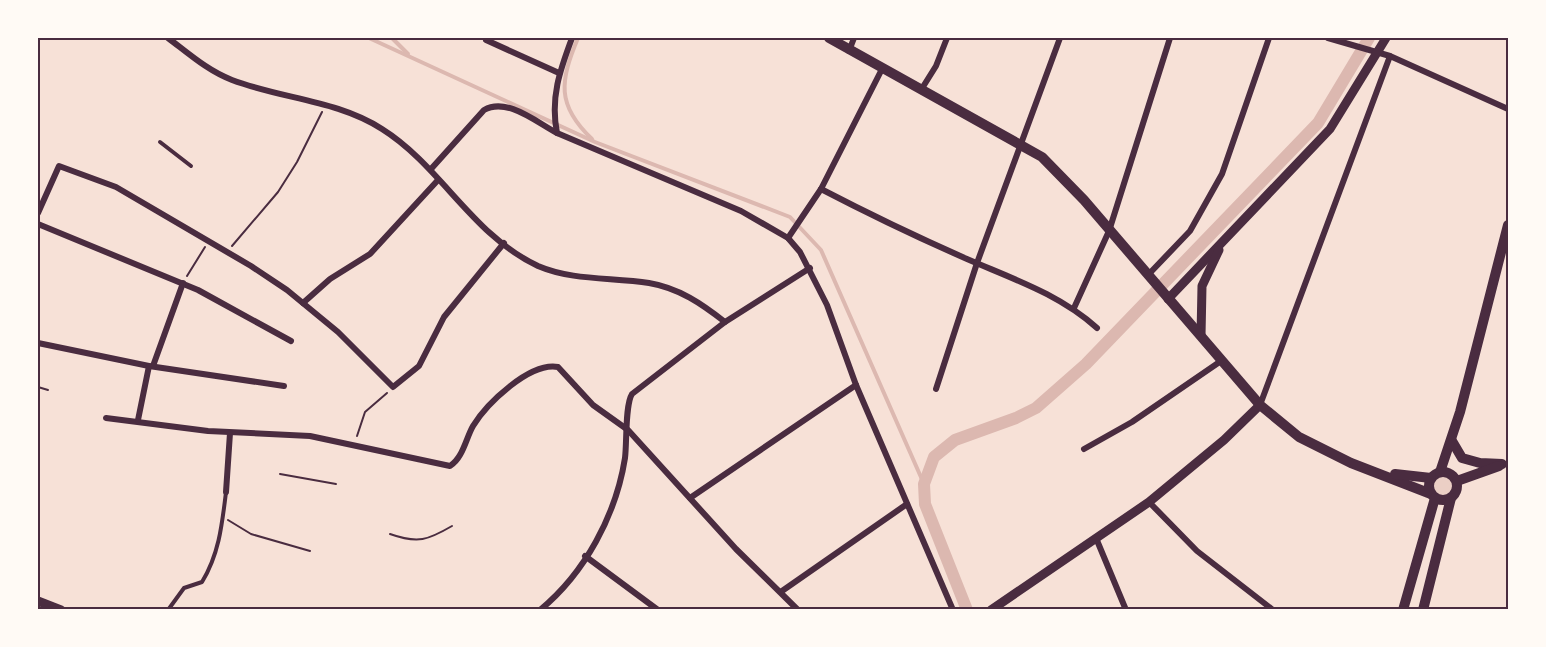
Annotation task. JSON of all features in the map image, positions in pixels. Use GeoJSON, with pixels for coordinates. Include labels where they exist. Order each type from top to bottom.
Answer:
{"type":"FeatureCollection","features":[{"type":"Feature","properties":{"kind":"main road"},"geometry":{"type":"LineString","coordinates":[[829,38],[1020,143],[1042,158],[1058,173],[1260,405],[1299,437],[1351,463],[1374,470],[1443,501],[1452,498]]}},
{"type":"Feature","properties":{"kind":"main road"},"geometry":{"type":"LineString","coordinates":[[1403,609],[1433,496],[1429,486],[1452,441],[1509,225]]}},
{"type":"Feature","properties":{"kind":"main road"},"geometry":{"type":"LineString","coordinates":[[1452,441],[1462,458],[1505,464]]}},
{"type":"Feature","properties":{"kind":"main road"},"geometry":{"type":"LineString","coordinates":[[1457,481],[1505,464]]}},
{"type":"Feature","properties":{"kind":"main road"},"geometry":{"type":"LineString","coordinates":[[1374,470],[1436,475],[1447,472],[1457,481],[1458,487],[1452,498],[1423,609]]}},
{"type":"Feature","properties":{"kind":"street"},"geometry":{"type":"LineString","coordinates":[[168,38],[230,80],[346,110],[383,129],[404,143],[431,169],[438,180],[478,223],[535,264],[559,275],[651,284],[682,293],[701,303],[725,322]]}},
{"type":"Feature","properties":{"kind":"street"},"geometry":{"type":"LineString","coordinates":[[556,131],[554,121],[559,72],[572,38]]}},
{"type":"Feature","properties":{"kind":"street"},"geometry":{"type":"LineString","coordinates":[[849,51],[854,38]]}},
{"type":"Feature","properties":{"kind":"street"},"geometry":{"type":"LineString","coordinates":[[921,90],[936,66],[947,38]]}},
{"type":"Feature","properties":{"kind":"street"},"geometry":{"type":"LineString","coordinates":[[936,389],[977,263],[1060,38]]}},
{"type":"Feature","properties":{"kind":"street"},"geometry":{"type":"LineString","coordinates":[[1074,308],[1109,231],[1170,38]]}},
{"type":"Feature","properties":{"kind":"street"},"geometry":{"type":"LineString","coordinates":[[1150,279],[1190,231],[1222,174],[1269,38]]}},
{"type":"Feature","properties":{"kind":"street"},"geometry":{"type":"LineString","coordinates":[[1328,38],[1390,56],[1509,109]]}},
{"type":"Feature","properties":{"kind":"street"},"geometry":{"type":"LineString","coordinates":[[1164,295],[1224,240],[1330,129],[1386,38]]}},
{"type":"Feature","properties":{"kind":"street"},"geometry":{"type":"LineString","coordinates":[[486,40],[559,72]]}},
{"type":"Feature","properties":{"kind":"street"},"geometry":{"type":"LineString","coordinates":[[991,609],[1149,502],[1224,440],[1260,405],[1390,56]]}},
{"type":"Feature","properties":{"kind":"street"},"geometry":{"type":"LineString","coordinates":[[788,238],[821,189],[856,125],[882,69]]}},
{"type":"Feature","properties":{"kind":"street"},"geometry":{"type":"LineString","coordinates":[[431,169],[484,110],[491,106],[506,106],[588,146],[741,211],[788,238],[810,267],[827,305],[856,385],[954,609]]}},
{"type":"Feature","properties":{"kind":"street"},"geometry":{"type":"LineString","coordinates":[[38,213],[59,166],[116,188],[287,290],[338,332],[393,387],[419,366],[444,318],[504,243]]}},
{"type":"Feature","properties":{"kind":"street"},"geometry":{"type":"LineString","coordinates":[[303,303],[330,279],[370,254],[438,180]]}},
{"type":"Feature","properties":{"kind":"street"},"geometry":{"type":"LineString","coordinates":[[821,189],[883,222],[1074,308],[1097,328]]}},
{"type":"Feature","properties":{"kind":"street"},"geometry":{"type":"LineString","coordinates":[[38,224],[183,283],[291,341]]}},
{"type":"Feature","properties":{"kind":"street"},"geometry":{"type":"LineString","coordinates":[[1201,336],[1202,286],[1224,240]]}},
{"type":"Feature","properties":{"kind":"street"},"geometry":{"type":"LineString","coordinates":[[540,609],[551,600],[607,523],[617,495],[628,430],[627,406],[632,394],[725,322],[810,267]]}},
{"type":"Feature","properties":{"kind":"street"},"geometry":{"type":"LineString","coordinates":[[138,420],[151,366],[183,283]]}},
{"type":"Feature","properties":{"kind":"street"},"geometry":{"type":"LineString","coordinates":[[38,344],[151,366],[284,386]]}},
{"type":"Feature","properties":{"kind":"street"},"geometry":{"type":"LineString","coordinates":[[1084,449],[1132,422],[1221,361]]}},
{"type":"Feature","properties":{"kind":"street"},"geometry":{"type":"LineString","coordinates":[[106,418],[138,420],[230,433],[310,436],[450,466],[457,460],[473,427],[486,409],[519,379],[554,366],[563,371],[593,405],[628,430],[736,549],[782,591],[798,609]]}},
{"type":"Feature","properties":{"kind":"street"},"geometry":{"type":"LineString","coordinates":[[690,498],[856,385]]}},
{"type":"Feature","properties":{"kind":"street"},"geometry":{"type":"LineString","coordinates":[[226,492],[230,433]]}},
{"type":"Feature","properties":{"kind":"street"},"geometry":{"type":"LineString","coordinates":[[1149,502],[1197,551],[1273,609]]}},
{"type":"Feature","properties":{"kind":"street"},"geometry":{"type":"LineString","coordinates":[[782,591],[907,504]]}},
{"type":"Feature","properties":{"kind":"street"},"geometry":{"type":"LineString","coordinates":[[1096,538],[1126,609]]}},
{"type":"Feature","properties":{"kind":"street"},"geometry":{"type":"LineString","coordinates":[[585,556],[658,609]]}},
{"type":"Feature","properties":{"kind":"street"},"geometry":{"type":"LineString","coordinates":[[38,601],[61,609]]}},
{"type":"Feature","properties":{"kind":"lane"},"geometry":{"type":"LineString","coordinates":[[160,142],[191,166]]}},
{"type":"Feature","properties":{"kind":"lane"},"geometry":{"type":"LineString","coordinates":[[168,609],[184,588],[202,582],[217,553],[226,492]]}},
{"type":"Feature","properties":{"kind":"path"},"geometry":{"type":"LineString","coordinates":[[226,252],[279,192],[326,105]]}},
{"type":"Feature","properties":{"kind":"path"},"geometry":{"type":"LineString","coordinates":[[183,283],[209,242]]}},
{"type":"Feature","properties":{"kind":"path"},"geometry":{"type":"LineString","coordinates":[[38,387],[48,390]]}},
{"type":"Feature","properties":{"kind":"path"},"geometry":{"type":"LineString","coordinates":[[355,445],[365,412],[393,387]]}},
{"type":"Feature","properties":{"kind":"path"},"geometry":{"type":"LineString","coordinates":[[280,474],[336,484]]}},
{"type":"Feature","properties":{"kind":"path"},"geometry":{"type":"LineString","coordinates":[[224,517],[251,534],[310,551]]}},
{"type":"Feature","properties":{"kind":"path"},"geometry":{"type":"LineString","coordinates":[[390,534],[404,539],[428,540],[452,526]]}},
{"type":"Feature","properties":{"kind":"shaded area"},"geometry":{"type":"Polygon","coordinates":[[[1441,474],[1454,479],[1456,489],[1444,498],[1430,492],[1431,481],[1441,474]]]}},
{"type":"Feature","properties":{"kind":"waterway"},"geometry":{"type":"LineString","coordinates":[[369,38],[595,142],[790,217],[821,250],[924,484]]}},
{"type":"Feature","properties":{"kind":"waterway"},"geometry":{"type":"LineString","coordinates":[[392,38],[408,54]]}},
{"type":"Feature","properties":{"kind":"waterway"},"geometry":{"type":"LineString","coordinates":[[578,38],[568,67],[565,92],[572,115],[592,139]]}},
{"type":"Feature","properties":{"kind":"waterway"},"geometry":{"type":"LineString","coordinates":[[967,610],[925,504],[924,484],[934,457],[955,440],[1016,418],[1036,408],[1086,364],[1318,123],[1369,38]]}}]}
